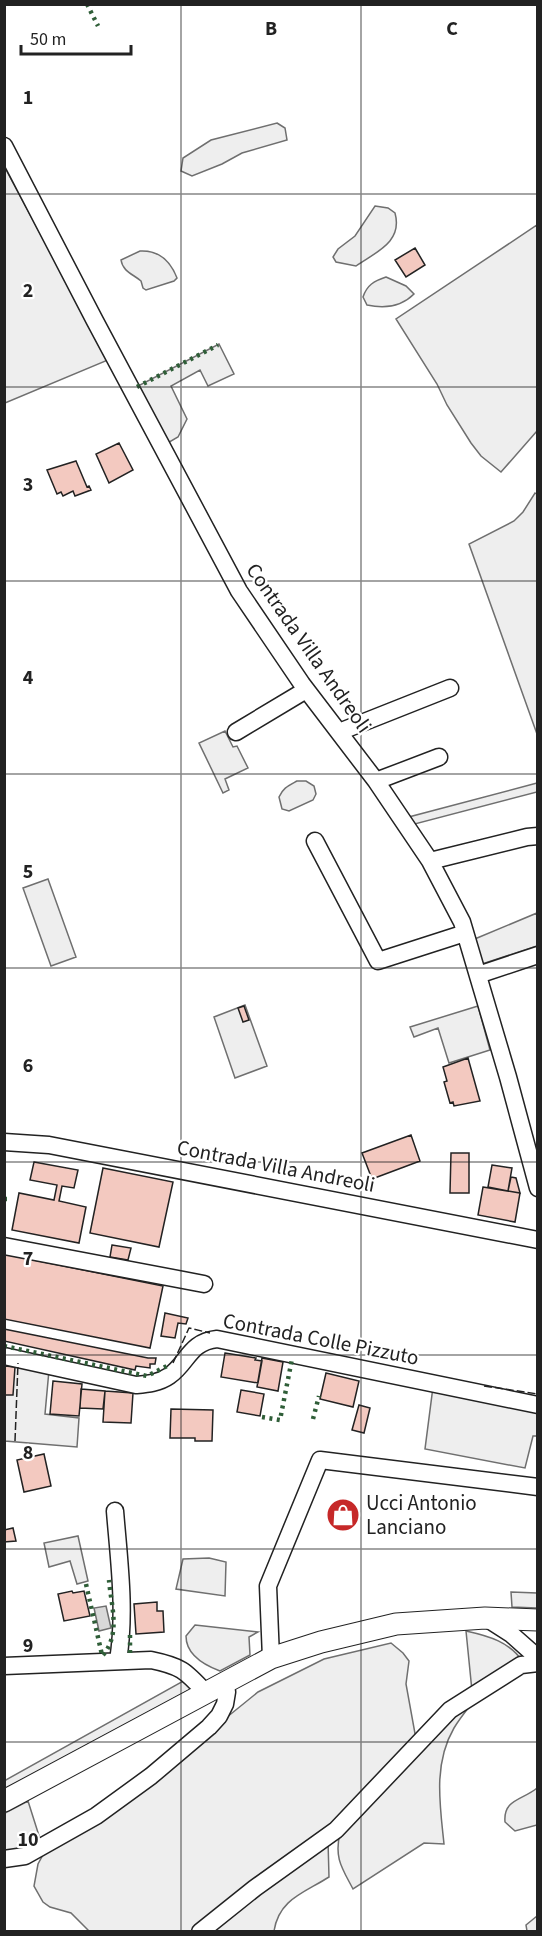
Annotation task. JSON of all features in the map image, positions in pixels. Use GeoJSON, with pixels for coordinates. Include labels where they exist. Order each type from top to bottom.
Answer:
{"type":"FeatureCollection","features":[{"type":"Feature","properties":{"kind":"main road"},"geometry":{"type":"LineString","coordinates":[[4,1801],[271,1658],[321,1642],[396,1624],[485,1618],[537,1620]]}},
{"type":"Feature","properties":{"kind":"street","name":"Contrada Villa Andreoli"},"geometry":{"type":"LineString","coordinates":[[4,146],[239,591],[306,690],[376,781],[430,861],[462,922],[508,1077],[537,1188]]}},
{"type":"Feature","properties":{"kind":"street"},"geometry":{"type":"LineString","coordinates":[[339,732],[450,688]]}},
{"type":"Feature","properties":{"kind":"street"},"geometry":{"type":"LineString","coordinates":[[236,732],[306,690]]}},
{"type":"Feature","properties":{"kind":"street"},"geometry":{"type":"LineString","coordinates":[[376,781],[439,757]]}},
{"type":"Feature","properties":{"kind":"street"},"geometry":{"type":"LineString","coordinates":[[430,861],[537,836]]}},
{"type":"Feature","properties":{"kind":"street"},"geometry":{"type":"LineString","coordinates":[[315,841],[378,961],[465,933]]}},
{"type":"Feature","properties":{"kind":"street"},"geometry":{"type":"LineString","coordinates":[[478,975],[537,956]]}},
{"type":"Feature","properties":{"kind":"street","name":"Contrada Villa Andreoli"},"geometry":{"type":"LineString","coordinates":[[4,1142],[48,1145],[537,1240]]}},
{"type":"Feature","properties":{"kind":"street"},"geometry":{"type":"LineString","coordinates":[[4,1246],[204,1284]]}},
{"type":"Feature","properties":{"kind":"street","name":"Contrada Colle Pizzuto"},"geometry":{"type":"LineString","coordinates":[[4,1356],[136,1385],[157,1383],[168,1377],[192,1350],[207,1340],[218,1339],[537,1405]]}},
{"type":"Feature","properties":{"kind":"street"},"geometry":{"type":"LineString","coordinates":[[271,1658],[268,1586],[320,1460],[537,1487]]}},
{"type":"Feature","properties":{"kind":"street"},"geometry":{"type":"LineString","coordinates":[[115,1511],[123,1603],[122,1636],[118,1661]]}},
{"type":"Feature","properties":{"kind":"street"},"geometry":{"type":"LineString","coordinates":[[485,1618],[511,1634],[537,1658]]}},
{"type":"Feature","properties":{"kind":"street"},"geometry":{"type":"LineString","coordinates":[[4,1666],[151,1660],[186,1672],[205,1692]]}},
{"type":"Feature","properties":{"kind":"street"},"geometry":{"type":"LineString","coordinates":[[201,1932],[255,1888],[336,1830],[450,1710],[520,1665],[537,1663]]}},
{"type":"Feature","properties":{"kind":"street"},"geometry":{"type":"LineString","coordinates":[[4,1859],[25,1856],[96,1816],[159,1770],[219,1716],[225,1704],[227,1692],[224,1682]]}},
{"type":"Feature","properties":{"kind":"shaded area"},"geometry":{"type":"Polygon","coordinates":[[[277,123],[285,128],[287,140],[242,153],[192,176],[181,171],[183,158],[211,140],[277,123]]]}},
{"type":"Feature","properties":{"kind":"shaded area"},"geometry":{"type":"Polygon","coordinates":[[[4,166],[108,360],[5,403],[4,403],[4,166]]]}},
{"type":"Feature","properties":{"kind":"shaded area"},"geometry":{"type":"Polygon","coordinates":[[[375,206],[388,208],[395,213],[395,232],[391,239],[379,251],[356,266],[336,262],[333,257],[338,249],[355,236],[375,206]]]}},
{"type":"Feature","properties":{"kind":"shaded area"},"geometry":{"type":"Polygon","coordinates":[[[537,225],[537,431],[501,472],[481,456],[471,443],[396,319],[537,225]]]}},
{"type":"Feature","properties":{"kind":"shaded area"},"geometry":{"type":"Polygon","coordinates":[[[140,251],[153,252],[163,257],[177,278],[146,290],[143,288],[141,281],[126,270],[121,260],[140,251]]]}},
{"type":"Feature","properties":{"kind":"shaded area"},"geometry":{"type":"Polygon","coordinates":[[[386,277],[406,286],[414,294],[404,302],[392,306],[367,305],[363,297],[369,286],[386,277]]]}},
{"type":"Feature","properties":{"kind":"shaded area"},"geometry":{"type":"Polygon","coordinates":[[[219,344],[234,374],[208,386],[200,370],[171,386],[187,419],[178,437],[166,444],[136,387],[219,344]]]}},
{"type":"Feature","properties":{"kind":"shaded area"},"geometry":{"type":"Polygon","coordinates":[[[535,493],[538,495],[537,734],[469,544],[514,521],[523,512],[535,493]]]}},
{"type":"Feature","properties":{"kind":"shaded area"},"geometry":{"type":"Polygon","coordinates":[[[225,731],[233,747],[237,746],[248,768],[225,779],[229,790],[223,793],[199,743],[225,731]]]}},
{"type":"Feature","properties":{"kind":"shaded area"},"geometry":{"type":"Polygon","coordinates":[[[297,781],[306,781],[314,786],[316,794],[313,800],[289,811],[282,809],[279,797],[286,788],[297,781]]]}},
{"type":"Feature","properties":{"kind":"shaded area"},"geometry":{"type":"Polygon","coordinates":[[[537,783],[537,792],[411,825],[405,818],[537,783]]]}},
{"type":"Feature","properties":{"kind":"shaded area"},"geometry":{"type":"Polygon","coordinates":[[[48,879],[76,957],[51,966],[23,888],[48,879]]]}},
{"type":"Feature","properties":{"kind":"shaded area"},"geometry":{"type":"Polygon","coordinates":[[[537,913],[537,946],[482,964],[470,941],[537,913]]]}},
{"type":"Feature","properties":{"kind":"shaded area"},"geometry":{"type":"Polygon","coordinates":[[[245,1005],[267,1066],[235,1078],[214,1017],[245,1005]]]}},
{"type":"Feature","properties":{"kind":"shaded area"},"geometry":{"type":"Polygon","coordinates":[[[478,1006],[490,1050],[449,1063],[438,1028],[414,1037],[410,1027],[478,1006]]]}},
{"type":"Feature","properties":{"kind":"shaded area"},"geometry":{"type":"Polygon","coordinates":[[[5,1360],[49,1370],[45,1414],[79,1418],[77,1447],[5,1441],[5,1360]]]}},
{"type":"Feature","properties":{"kind":"shaded area"},"geometry":{"type":"Polygon","coordinates":[[[433,1387],[537,1409],[537,1436],[533,1436],[525,1468],[425,1449],[433,1387]]]}},
{"type":"Feature","properties":{"kind":"shaded area"},"geometry":{"type":"Polygon","coordinates":[[[78,1536],[88,1581],[77,1584],[70,1561],[49,1567],[44,1543],[78,1536]]]}},
{"type":"Feature","properties":{"kind":"shaded area"},"geometry":{"type":"Polygon","coordinates":[[[209,1558],[226,1562],[225,1596],[176,1589],[183,1559],[209,1558]]]}},
{"type":"Feature","properties":{"kind":"shaded area"},"geometry":{"type":"Polygon","coordinates":[[[511,1592],[537,1593],[537,1608],[512,1607],[511,1592]]]}},
{"type":"Feature","properties":{"kind":"shaded area"},"geometry":{"type":"Polygon","coordinates":[[[106,1606],[111,1628],[99,1631],[94,1608],[106,1606]]]}},
{"type":"Feature","properties":{"kind":"shaded area"},"geometry":{"type":"Polygon","coordinates":[[[195,1625],[258,1632],[249,1637],[250,1655],[220,1671],[202,1662],[189,1649],[186,1636],[195,1625]]]}},
{"type":"Feature","properties":{"kind":"shaded area"},"geometry":{"type":"Polygon","coordinates":[[[466,1631],[498,1641],[512,1649],[523,1662],[472,1691],[466,1631]]]}},
{"type":"Feature","properties":{"kind":"shaded area"},"geometry":{"type":"Polygon","coordinates":[[[391,1643],[409,1661],[406,1684],[416,1739],[346,1811],[309,1844],[193,1931],[89,1931],[71,1913],[50,1907],[43,1902],[34,1886],[38,1864],[44,1853],[200,1739],[258,1692],[324,1659],[391,1643]]]}},
{"type":"Feature","properties":{"kind":"shaded area"},"geometry":{"type":"Polygon","coordinates":[[[185,1680],[197,1686],[5,1789],[4,1781],[185,1680]]]}},
{"type":"Feature","properties":{"kind":"shaded area"},"geometry":{"type":"Polygon","coordinates":[[[479,1694],[454,1728],[443,1756],[440,1785],[444,1844],[424,1843],[353,1889],[342,1869],[338,1849],[340,1833],[449,1720],[479,1694]]]}},
{"type":"Feature","properties":{"kind":"shaded area"},"geometry":{"type":"Polygon","coordinates":[[[537,1788],[537,1825],[515,1831],[505,1822],[507,1809],[515,1801],[537,1788]]]}},
{"type":"Feature","properties":{"kind":"shaded area"},"geometry":{"type":"Polygon","coordinates":[[[28,1801],[41,1842],[5,1855],[5,1813],[28,1801]]]}},
{"type":"Feature","properties":{"kind":"shaded area"},"geometry":{"type":"Polygon","coordinates":[[[328,1840],[329,1877],[287,1904],[281,1911],[274,1931],[207,1932],[328,1840]]]}},
{"type":"Feature","properties":{"kind":"shaded area"},"geometry":{"type":"Polygon","coordinates":[[[537,1916],[537,1931],[527,1931],[526,1925],[537,1916]]]}},
{"type":"Feature","properties":{"kind":"building"},"geometry":{"type":"Polygon","coordinates":[[[415,248],[425,265],[406,277],[395,260],[415,248]]]}},
{"type":"Feature","properties":{"kind":"building"},"geometry":{"type":"Polygon","coordinates":[[[119,443],[133,470],[109,483],[96,454],[119,443]]]}},
{"type":"Feature","properties":{"kind":"building"},"geometry":{"type":"Polygon","coordinates":[[[76,461],[87,487],[89,486],[91,490],[75,496],[73,491],[63,496],[61,492],[57,494],[47,470],[76,461]]]}},
{"type":"Feature","properties":{"kind":"building"},"geometry":{"type":"Polygon","coordinates":[[[244,1006],[249,1020],[243,1022],[238,1008],[244,1006]]]}},
{"type":"Feature","properties":{"kind":"building"},"geometry":{"type":"Polygon","coordinates":[[[468,1058],[480,1101],[454,1106],[453,1102],[450,1103],[444,1082],[447,1081],[443,1067],[468,1058]]]}},
{"type":"Feature","properties":{"kind":"building"},"geometry":{"type":"Polygon","coordinates":[[[411,1135],[420,1161],[372,1179],[362,1153],[411,1135]]]}},
{"type":"Feature","properties":{"kind":"building"},"geometry":{"type":"Polygon","coordinates":[[[451,1153],[469,1153],[469,1193],[450,1193],[451,1153]]]}},
{"type":"Feature","properties":{"kind":"building"},"geometry":{"type":"Polygon","coordinates":[[[34,1162],[78,1170],[74,1188],[62,1186],[59,1201],[86,1207],[79,1243],[12,1230],[19,1193],[54,1200],[57,1185],[30,1180],[34,1162]]]}},
{"type":"Feature","properties":{"kind":"building"},"geometry":{"type":"Polygon","coordinates":[[[492,1165],[512,1168],[508,1191],[488,1187],[492,1165]]]}},
{"type":"Feature","properties":{"kind":"building"},"geometry":{"type":"Polygon","coordinates":[[[103,1168],[173,1182],[159,1247],[90,1233],[103,1168]]]}},
{"type":"Feature","properties":{"kind":"building"},"geometry":{"type":"Polygon","coordinates":[[[511,1177],[516,1178],[520,1193],[508,1191],[511,1177]]]}},
{"type":"Feature","properties":{"kind":"building"},"geometry":{"type":"Polygon","coordinates":[[[483,1187],[520,1193],[515,1222],[478,1215],[483,1187]]]}},
{"type":"Feature","properties":{"kind":"building"},"geometry":{"type":"Polygon","coordinates":[[[112,1245],[131,1248],[128,1260],[110,1257],[112,1245]]]}},
{"type":"Feature","properties":{"kind":"building"},"geometry":{"type":"Polygon","coordinates":[[[4,1254],[163,1286],[150,1348],[4,1319],[4,1254]]]}},
{"type":"Feature","properties":{"kind":"building"},"geometry":{"type":"Polygon","coordinates":[[[165,1313],[188,1318],[186,1324],[178,1323],[175,1338],[161,1336],[165,1313]]]}},
{"type":"Feature","properties":{"kind":"building"},"geometry":{"type":"Polygon","coordinates":[[[4,1329],[156,1358],[155,1364],[150,1364],[150,1368],[136,1366],[135,1370],[4,1341],[4,1329]]]}},
{"type":"Feature","properties":{"kind":"building"},"geometry":{"type":"Polygon","coordinates":[[[225,1353],[262,1361],[258,1383],[221,1377],[225,1353]]]}},
{"type":"Feature","properties":{"kind":"building"},"geometry":{"type":"Polygon","coordinates":[[[262,1358],[283,1362],[278,1391],[257,1387],[262,1358]]]}},
{"type":"Feature","properties":{"kind":"building"},"geometry":{"type":"Polygon","coordinates":[[[5,1366],[15,1367],[13,1395],[4,1395],[5,1366]]]}},
{"type":"Feature","properties":{"kind":"building"},"geometry":{"type":"Polygon","coordinates":[[[326,1373],[359,1381],[353,1407],[320,1399],[326,1373]]]}},
{"type":"Feature","properties":{"kind":"building"},"geometry":{"type":"Polygon","coordinates":[[[53,1381],[82,1384],[79,1416],[50,1414],[53,1381]]]}},
{"type":"Feature","properties":{"kind":"building"},"geometry":{"type":"Polygon","coordinates":[[[81,1389],[105,1391],[103,1409],[80,1408],[81,1389]]]}},
{"type":"Feature","properties":{"kind":"building"},"geometry":{"type":"Polygon","coordinates":[[[241,1390],[264,1394],[260,1416],[237,1412],[241,1390]]]}},
{"type":"Feature","properties":{"kind":"building"},"geometry":{"type":"Polygon","coordinates":[[[105,1391],[133,1393],[131,1423],[103,1422],[105,1391]]]}},
{"type":"Feature","properties":{"kind":"building"},"geometry":{"type":"Polygon","coordinates":[[[359,1405],[370,1408],[364,1433],[352,1430],[359,1405]]]}},
{"type":"Feature","properties":{"kind":"building"},"geometry":{"type":"Polygon","coordinates":[[[171,1409],[213,1410],[212,1441],[170,1438],[171,1409]]]}},
{"type":"Feature","properties":{"kind":"building"},"geometry":{"type":"Polygon","coordinates":[[[44,1454],[51,1486],[24,1492],[17,1460],[44,1454]]]}},
{"type":"Feature","properties":{"kind":"building"},"geometry":{"type":"Polygon","coordinates":[[[13,1528],[16,1541],[4,1542],[4,1530],[13,1528]]]}},
{"type":"Feature","properties":{"kind":"building"},"geometry":{"type":"Polygon","coordinates":[[[72,1591],[73,1593],[84,1591],[90,1616],[64,1621],[58,1594],[72,1591]]]}},
{"type":"Feature","properties":{"kind":"building"},"geometry":{"type":"Polygon","coordinates":[[[157,1602],[157,1611],[163,1611],[164,1632],[136,1634],[134,1604],[157,1602]]]}},
{"type":"Feature","properties":{"kind":"hedge"},"geometry":{"type":"LineString","coordinates":[[87,4],[98,26]]}},
{"type":"Feature","properties":{"kind":"hedge"},"geometry":{"type":"LineString","coordinates":[[137,387],[218,345]]}},
{"type":"Feature","properties":{"kind":"hedge"},"geometry":{"type":"LineString","coordinates":[[4,1346],[147,1376],[167,1366]]}},
{"type":"Feature","properties":{"kind":"hedge"},"geometry":{"type":"LineString","coordinates":[[262,1417],[280,1420],[292,1359]]}},
{"type":"Feature","properties":{"kind":"hedge"},"geometry":{"type":"LineString","coordinates":[[313,1419],[319,1396]]}},
{"type":"Feature","properties":{"kind":"hedge"},"geometry":{"type":"LineString","coordinates":[[103,1655],[112,1638],[114,1619],[109,1580]]}},
{"type":"Feature","properties":{"kind":"hedge"},"geometry":{"type":"LineString","coordinates":[[86,1584],[102,1655]]}},
{"type":"Feature","properties":{"kind":"hedge"},"geometry":{"type":"LineString","coordinates":[[130,1633],[130,1653]]}},
{"type":"Feature","properties":{"kind":"fence"},"geometry":{"type":"LineString","coordinates":[[173,1363],[189,1328],[210,1333]]}},
{"type":"Feature","properties":{"kind":"fence"},"geometry":{"type":"LineString","coordinates":[[15,1441],[18,1363]]}},
{"type":"Feature","properties":{"kind":"fence"},"geometry":{"type":"LineString","coordinates":[[484,1386],[538,1394]]}},
{"type":"Feature","properties":{"kind":"place","name":"Ucci Antonio Lanciano"},"geometry":{"type":"Point","coordinates":[343,1515]}}]}
